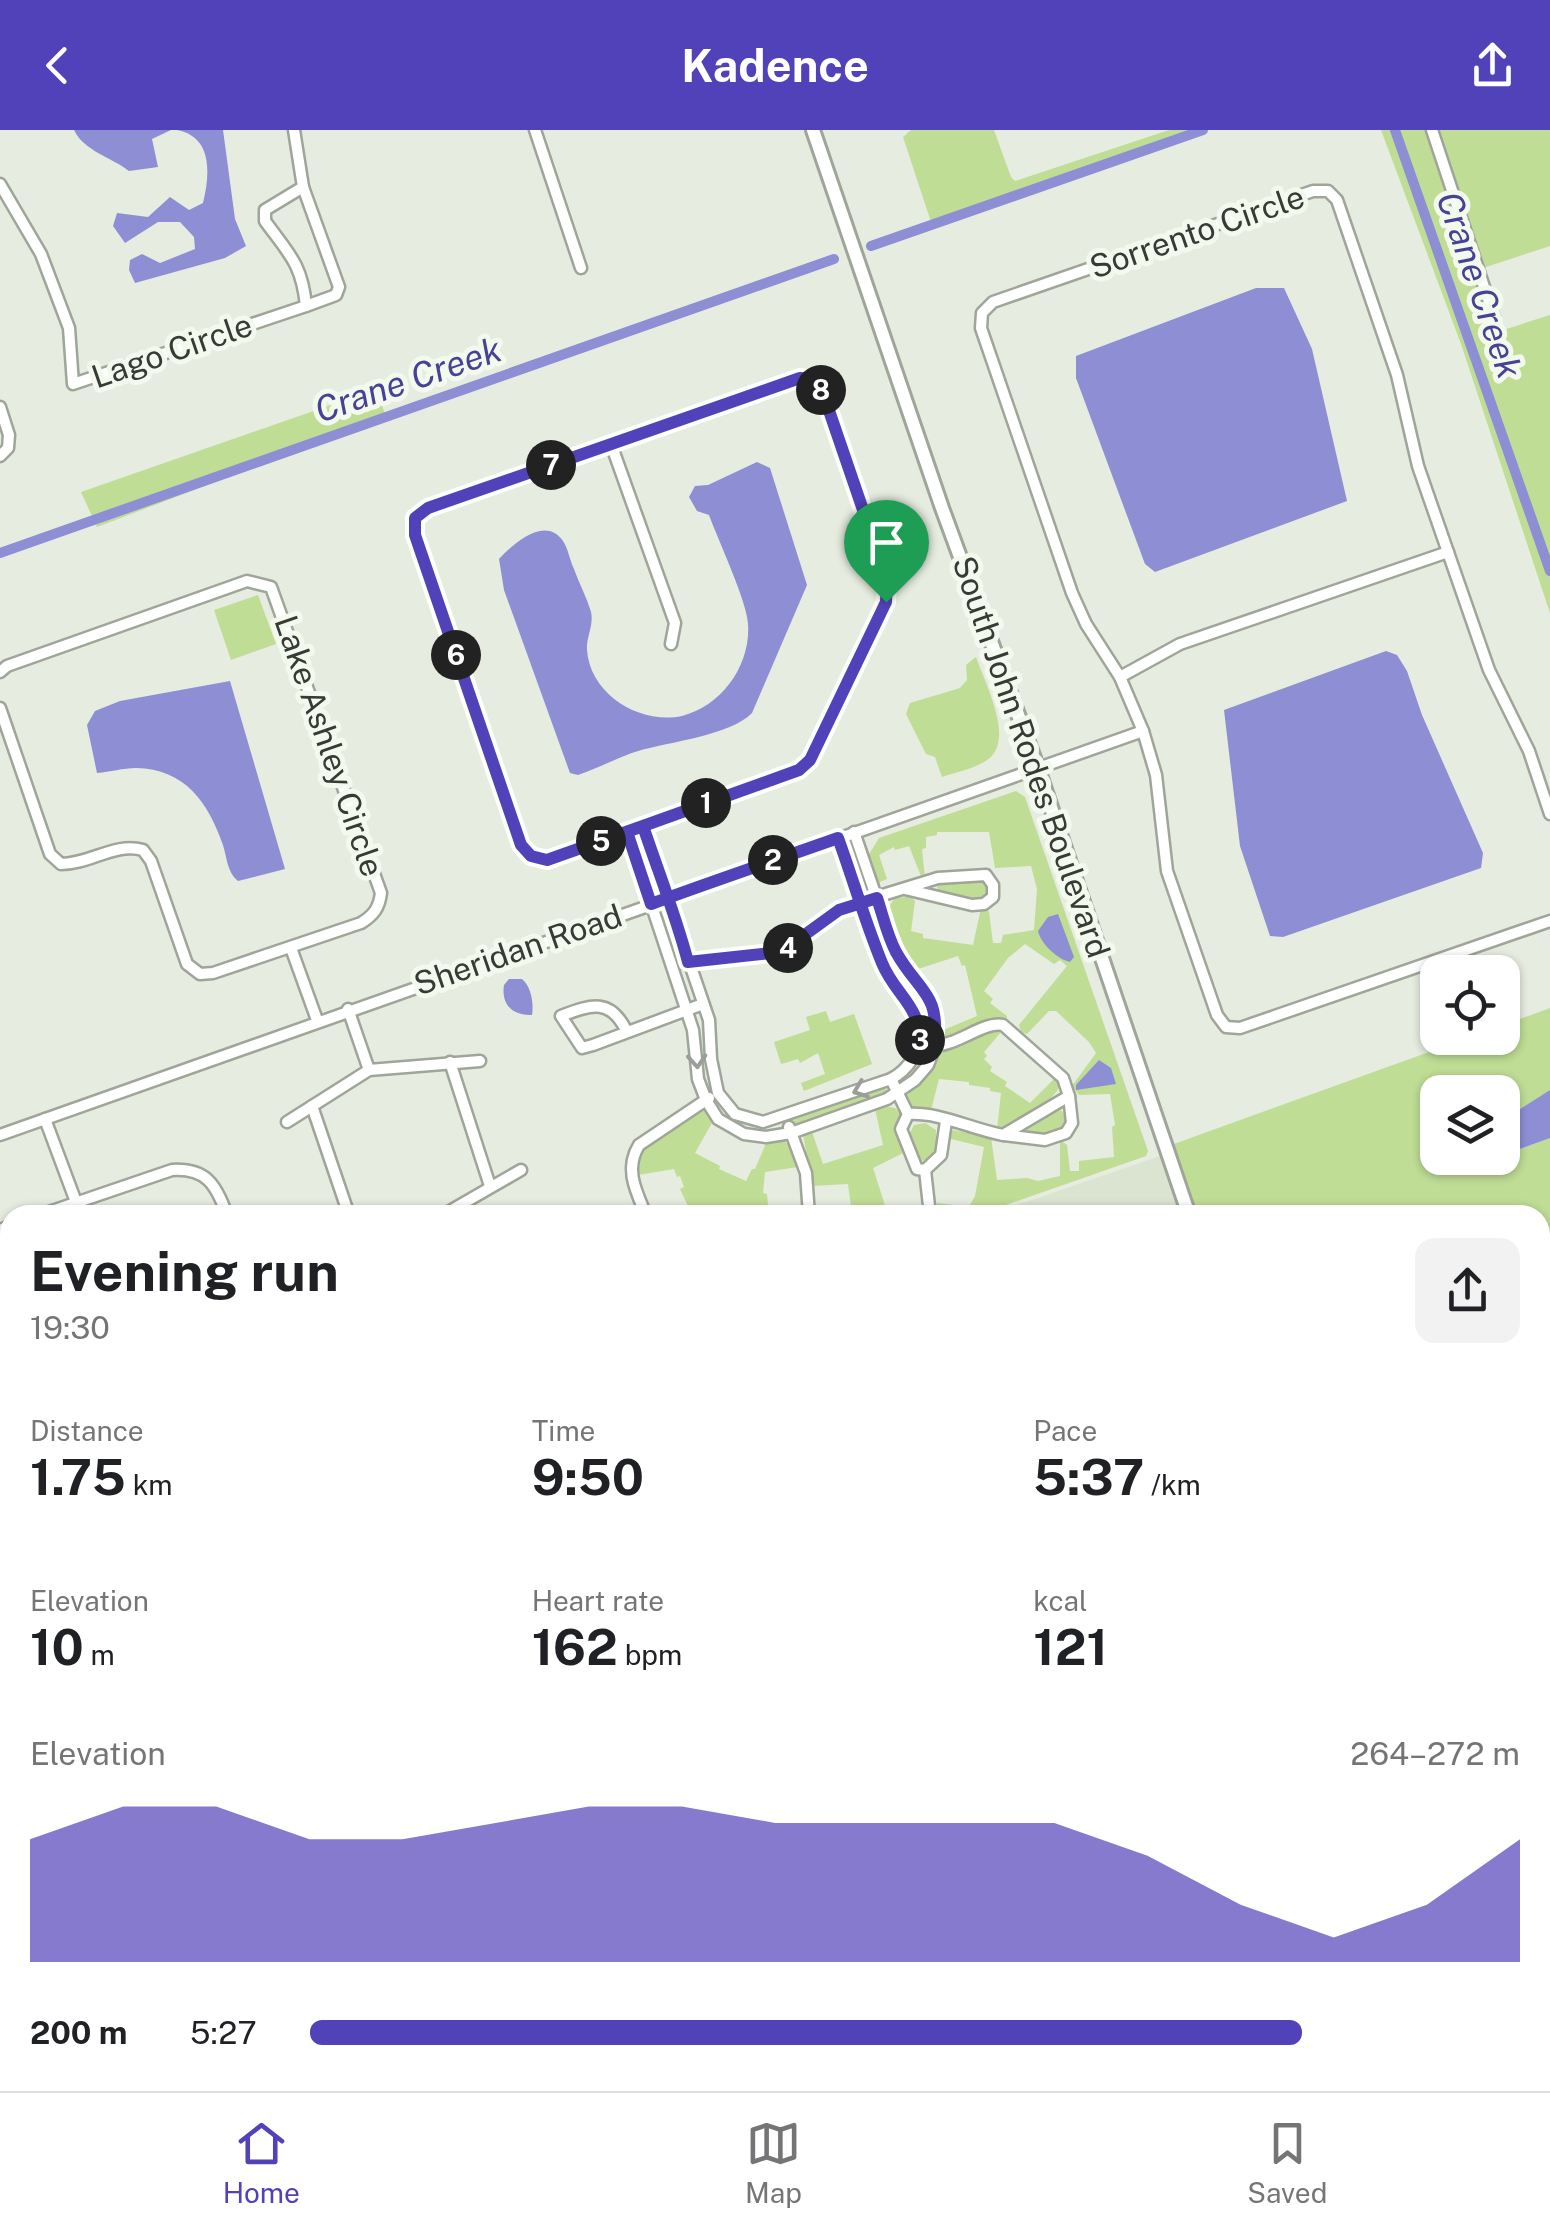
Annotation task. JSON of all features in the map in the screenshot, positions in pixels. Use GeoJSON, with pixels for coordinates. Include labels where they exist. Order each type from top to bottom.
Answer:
{"type":"FeatureCollection","features":[{"type":"Feature","properties":{"kind":"main road","name":"South John Rodes Boulevard"},"geometry":{"type":"LineString","coordinates":[[813,130],[942,508],[1038,769],[1186,1205]]}},
{"type":"Feature","properties":{"kind":"street","name":"Lago Circle"},"geometry":{"type":"LineString","coordinates":[[0,184],[41,254],[69,328],[74,384],[336,295],[339,287],[304,187],[294,130]]}},
{"type":"Feature","properties":{"kind":"street"},"geometry":{"type":"LineString","coordinates":[[534,130],[582,268]]}},
{"type":"Feature","properties":{"kind":"street"},"geometry":{"type":"LineString","coordinates":[[1432,130],[1494,318]]}},
{"type":"Feature","properties":{"kind":"street"},"geometry":{"type":"LineString","coordinates":[[304,187],[266,210],[266,221],[292,252],[302,274],[306,306]]}},
{"type":"Feature","properties":{"kind":"street","name":"Sorrento Circle"},"geometry":{"type":"LineString","coordinates":[[1550,814],[1530,751],[1489,670],[1418,466],[1391,358],[1337,200],[1328,191],[1313,191],[993,302],[982,313],[981,328],[1072,593],[1086,624],[1120,677],[1143,731],[1156,775],[1167,871],[1217,1015],[1226,1027],[1240,1028],[1550,920]]}},
{"type":"Feature","properties":{"kind":"street"},"geometry":{"type":"LineString","coordinates":[[800,378],[814,380],[823,393],[887,580],[886,602],[810,760],[799,770],[643,826],[547,860],[531,856],[521,845],[415,535],[415,518],[428,508],[800,378]]}},
{"type":"Feature","properties":{"kind":"street"},"geometry":{"type":"LineString","coordinates":[[0,407],[9,434],[8,448],[0,456]]}},
{"type":"Feature","properties":{"kind":"street"},"geometry":{"type":"LineString","coordinates":[[611,444],[675,623],[671,644]]}},
{"type":"Feature","properties":{"kind":"street"},"geometry":{"type":"LineString","coordinates":[[1120,677],[1180,644],[1448,552]]}},
{"type":"Feature","properties":{"kind":"street","name":"Lake Ashley Circle"},"geometry":{"type":"LineString","coordinates":[[0,672],[7,666],[247,582],[271,587],[381,893],[372,916],[362,924],[291,948],[200,974],[187,964],[144,850],[128,846],[75,864],[60,864],[50,854],[0,708]]}},
{"type":"Feature","properties":{"kind":"street"},"geometry":{"type":"LineString","coordinates":[[1038,769],[1143,731]]}},
{"type":"Feature","properties":{"kind":"street","name":"Sheridan Road"},"geometry":{"type":"LineString","coordinates":[[0,1135],[316,1020],[1038,769]]}},
{"type":"Feature","properties":{"kind":"street"},"geometry":{"type":"LineString","coordinates":[[643,826],[709,1020],[718,1093],[735,1114],[764,1122],[890,1078],[902,1072],[920,1046],[920,1028],[914,1011],[887,976],[838,838]]}},
{"type":"Feature","properties":{"kind":"street"},"geometry":{"type":"LineString","coordinates":[[627,832],[687,1010],[696,1042],[698,1080],[706,1100],[718,1119],[744,1134],[766,1137],[791,1133],[898,1093],[928,1064],[934,1046],[934,1012],[929,996],[893,946],[854,832]]}},
{"type":"Feature","properties":{"kind":"street"},"geometry":{"type":"LineString","coordinates":[[672,967],[781,952],[839,910],[861,901],[938,878],[980,873],[990,879],[993,898],[972,905],[905,888]]}},
{"type":"Feature","properties":{"kind":"street"},"geometry":{"type":"LineString","coordinates":[[291,948],[316,1020]]}},
{"type":"Feature","properties":{"kind":"street"},"geometry":{"type":"LineString","coordinates":[[896,985],[910,972]]}},
{"type":"Feature","properties":{"kind":"street"},"geometry":{"type":"LineString","coordinates":[[627,1032],[619,1015],[602,1006],[560,1016],[582,1048],[627,1032],[703,1004]]}},
{"type":"Feature","properties":{"kind":"street"},"geometry":{"type":"LineString","coordinates":[[348,1010],[369,1070]]}},
{"type":"Feature","properties":{"kind":"street"},"geometry":{"type":"LineString","coordinates":[[908,1114],[923,1113],[1003,1135],[1045,1140],[1066,1133],[1072,1123],[1062,1078],[1003,1025],[994,1023],[958,1042],[920,1046]]}},
{"type":"Feature","properties":{"kind":"street"},"geometry":{"type":"LineString","coordinates":[[287,1122],[369,1070],[480,1061]]}},
{"type":"Feature","properties":{"kind":"street"},"geometry":{"type":"LineString","coordinates":[[450,1062],[490,1186]]}},
{"type":"Feature","properties":{"kind":"street"},"geometry":{"type":"LineString","coordinates":[[890,1078],[908,1114],[901,1130],[917,1170],[925,1170],[940,1155],[946,1121]]}},
{"type":"Feature","properties":{"kind":"street"},"geometry":{"type":"LineString","coordinates":[[642,1205],[632,1176],[639,1145],[718,1093]]}},
{"type":"Feature","properties":{"kind":"street"},"geometry":{"type":"LineString","coordinates":[[1003,1135],[1069,1096]]}},
{"type":"Feature","properties":{"kind":"street"},"geometry":{"type":"LineString","coordinates":[[312,1106],[345,1205]]}},
{"type":"Feature","properties":{"kind":"street"},"geometry":{"type":"LineString","coordinates":[[786,1117],[806,1172],[808,1205]]}},
{"type":"Feature","properties":{"kind":"street"},"geometry":{"type":"LineString","coordinates":[[46,1120],[76,1202]]}},
{"type":"Feature","properties":{"kind":"street"},"geometry":{"type":"LineString","coordinates":[[68,1205],[172,1170],[190,1169],[210,1179],[222,1205]]}},
{"type":"Feature","properties":{"kind":"street"},"geometry":{"type":"LineString","coordinates":[[459,1205],[521,1170]]}},
{"type":"Feature","properties":{"kind":"street"},"geometry":{"type":"LineString","coordinates":[[925,1170],[929,1205]]}},
{"type":"Feature","properties":{"kind":"shaded area"},"geometry":{"type":"Polygon","coordinates":[[[1163,1155],[1180,1205],[1017,1205],[1163,1155]]]}},
{"type":"Feature","properties":{"kind":"green space"},"geometry":{"type":"Polygon","coordinates":[[[911,130],[994,130],[1015,181],[1169,130],[1204,130],[931,222],[903,137],[911,130]]]}},
{"type":"Feature","properties":{"kind":"green space"},"geometry":{"type":"Polygon","coordinates":[[[1381,130],[1550,130],[1550,246],[1474,271],[1494,333],[1550,315],[1550,613],[1461,344],[1381,130]]]}},
{"type":"Feature","properties":{"kind":"green space"},"geometry":{"type":"Polygon","coordinates":[[[377,389],[387,421],[97,527],[81,492],[377,389]]]}},
{"type":"Feature","properties":{"kind":"green space"},"geometry":{"type":"Polygon","coordinates":[[[258,595],[276,644],[231,660],[214,610],[258,595]]]}},
{"type":"Feature","properties":{"kind":"green space"},"geometry":{"type":"Polygon","coordinates":[[[976,657],[996,711],[999,740],[987,760],[942,777],[935,757],[926,754],[906,714],[910,703],[960,688],[967,680],[966,665],[976,657]]]}},
{"type":"Feature","properties":{"kind":"green space"},"geometry":{"type":"Polygon","coordinates":[[[1016,791],[1025,797],[1148,1151],[1146,1156],[1006,1205],[970,1205],[984,1147],[947,1138],[952,1130],[991,1137],[997,1180],[1038,1181],[1060,1176],[1060,1140],[1067,1145],[1070,1171],[1079,1171],[1079,1161],[1114,1157],[1115,1125],[1110,1094],[1079,1095],[1072,1086],[1096,1053],[1056,1011],[1049,1011],[1027,1034],[1021,1032],[1019,1025],[1067,966],[1060,960],[1054,964],[1025,944],[1008,958],[984,991],[993,999],[990,1003],[1007,1016],[1007,1021],[944,1039],[941,1031],[977,1016],[965,965],[958,956],[915,970],[897,944],[887,910],[894,899],[910,896],[915,901],[911,931],[923,934],[923,938],[973,945],[981,908],[989,912],[993,943],[1001,943],[1003,935],[1034,930],[1037,889],[1031,866],[995,868],[989,832],[937,832],[926,837],[926,848],[922,849],[925,878],[909,846],[895,850],[894,847],[879,855],[887,879],[880,882],[880,889],[868,856],[879,838],[1016,791]]]}},
{"type":"Feature","properties":{"kind":"green space"},"geometry":{"type":"Polygon","coordinates":[[[980,878],[988,889],[982,899],[940,893],[937,888],[939,882],[980,878]]]}},
{"type":"Feature","properties":{"kind":"green space"},"geometry":{"type":"Polygon","coordinates":[[[876,908],[889,947],[902,970],[900,977],[890,973],[868,911],[876,908]]]}},
{"type":"Feature","properties":{"kind":"green space"},"geometry":{"type":"Polygon","coordinates":[[[907,983],[913,983],[928,1008],[929,1036],[924,1033],[916,1000],[907,988],[907,983]]]}},
{"type":"Feature","properties":{"kind":"green space"},"geometry":{"type":"Polygon","coordinates":[[[1550,1008],[1550,1090],[1520,1109],[1520,1075],[1420,1075],[1420,1175],[1520,1175],[1520,1149],[1550,1138],[1550,1205],[1191,1205],[1171,1145],[1421,1055],[1520,1055],[1520,1019],[1550,1008]]]}},
{"type":"Feature","properties":{"kind":"green space"},"geometry":{"type":"Polygon","coordinates":[[[826,1011],[830,1022],[854,1014],[872,1064],[804,1091],[801,1083],[825,1074],[818,1053],[800,1063],[798,1059],[781,1064],[774,1042],[810,1030],[806,1017],[826,1011]]]}},
{"type":"Feature","properties":{"kind":"green space"},"geometry":{"type":"Polygon","coordinates":[[[995,1028],[1002,1031],[984,1052],[984,1059],[992,1067],[990,1071],[1030,1103],[1056,1077],[1060,1085],[1051,1098],[1023,1119],[997,1130],[1001,1093],[969,1082],[939,1079],[930,1114],[911,1113],[906,1096],[924,1079],[939,1053],[995,1028]]]}},
{"type":"Feature","properties":{"kind":"green space"},"geometry":{"type":"Polygon","coordinates":[[[886,1088],[887,1094],[794,1128],[790,1124],[793,1118],[886,1088]]]}},
{"type":"Feature","properties":{"kind":"green space"},"geometry":{"type":"Polygon","coordinates":[[[704,1108],[713,1121],[695,1153],[720,1166],[719,1169],[746,1181],[767,1141],[783,1140],[791,1147],[798,1167],[765,1172],[763,1193],[767,1194],[768,1205],[687,1205],[680,1189],[684,1187],[680,1176],[674,1169],[638,1175],[637,1160],[646,1147],[704,1108]]]}},
{"type":"Feature","properties":{"kind":"green space"},"geometry":{"type":"Polygon","coordinates":[[[895,1108],[902,1114],[898,1132],[905,1152],[873,1168],[885,1205],[851,1205],[848,1184],[812,1186],[803,1134],[812,1132],[823,1164],[883,1145],[875,1109],[895,1108]]]}},
{"type":"Feature","properties":{"kind":"green space"},"geometry":{"type":"Polygon","coordinates":[[[1057,1109],[1067,1122],[1059,1131],[1049,1135],[1025,1133],[1026,1126],[1057,1109]]]}},
{"type":"Feature","properties":{"kind":"green space"},"geometry":{"type":"Polygon","coordinates":[[[925,1123],[936,1130],[936,1154],[922,1161],[909,1135],[914,1125],[925,1123]]]}},
{"type":"Feature","properties":{"kind":"water"},"geometry":{"type":"Polygon","coordinates":[[[74,130],[171,130],[152,139],[158,167],[129,171],[91,149],[74,130]]]}},
{"type":"Feature","properties":{"kind":"water"},"geometry":{"type":"Polygon","coordinates":[[[177,130],[223,130],[235,219],[246,246],[225,258],[135,283],[129,270],[130,260],[142,254],[160,263],[195,249],[194,237],[180,222],[158,222],[125,243],[113,226],[117,213],[148,217],[170,197],[189,210],[203,203],[207,169],[203,149],[189,134],[177,130]]]}},
{"type":"Feature","properties":{"kind":"water"},"geometry":{"type":"Polygon","coordinates":[[[1256,288],[1284,288],[1312,349],[1347,501],[1155,572],[1145,564],[1076,378],[1076,356],[1256,288]]]}},
{"type":"Feature","properties":{"kind":"water"},"geometry":{"type":"Polygon","coordinates":[[[757,462],[770,468],[807,585],[752,713],[715,732],[638,751],[578,775],[570,773],[504,590],[499,559],[512,546],[539,531],[556,534],[566,547],[591,612],[587,650],[597,681],[620,703],[650,716],[666,718],[696,711],[731,682],[745,654],[748,624],[738,586],[709,515],[697,511],[689,497],[695,486],[708,485],[757,462]]]}},
{"type":"Feature","properties":{"kind":"water"},"geometry":{"type":"Polygon","coordinates":[[[1386,651],[1397,655],[1407,671],[1422,715],[1483,853],[1481,868],[1283,937],[1270,936],[1240,846],[1224,710],[1386,651]]]}},
{"type":"Feature","properties":{"kind":"water"},"geometry":{"type":"Polygon","coordinates":[[[230,681],[285,869],[238,881],[229,869],[210,815],[192,791],[168,774],[153,770],[131,768],[97,773],[87,725],[95,711],[120,701],[230,681]]]}},
{"type":"Feature","properties":{"kind":"water"},"geometry":{"type":"Polygon","coordinates":[[[1058,914],[1074,957],[1070,962],[1050,950],[1038,931],[1048,917],[1058,914]]]}},
{"type":"Feature","properties":{"kind":"water"},"geometry":{"type":"Polygon","coordinates":[[[509,979],[522,979],[528,986],[532,1015],[514,1011],[506,1003],[504,985],[509,979]]]}},
{"type":"Feature","properties":{"kind":"water"},"geometry":{"type":"Polygon","coordinates":[[[1099,1060],[1111,1068],[1116,1084],[1076,1090],[1076,1085],[1099,1060]]]}},
{"type":"Feature","properties":{"kind":"water"},"geometry":{"type":"Polygon","coordinates":[[[1550,1090],[1550,1138],[1520,1149],[1520,1109],[1550,1090]]]}},
{"type":"Feature","properties":{"kind":"waterway","name":"Crane Creek"},"geometry":{"type":"LineString","coordinates":[[871,246],[1203,130]]}},
{"type":"Feature","properties":{"kind":"waterway","name":"Crane Creek"},"geometry":{"type":"LineString","coordinates":[[1395,130],[1550,571]]}},
{"type":"Feature","properties":{"kind":"waterway","name":"Crane Creek"},"geometry":{"type":"LineString","coordinates":[[0,553],[834,259]]}},
{"type":"Feature","properties":{"kind":"route"},"geometry":{"type":"LineString","coordinates":[[886,602],[810,760],[799,770],[643,826],[627,832],[651,904],[668,898],[838,838],[861,901],[880,960],[887,976],[914,1011],[920,1028],[920,1046],[934,1046],[937,1026],[929,996],[902,963],[877,898],[861,901],[839,910],[781,952],[688,962],[682,938],[668,898],[651,850],[643,826],[547,860],[531,856],[521,845],[415,535],[415,518],[428,508],[800,378],[814,380],[823,393],[887,580],[886,602]]}}]}
